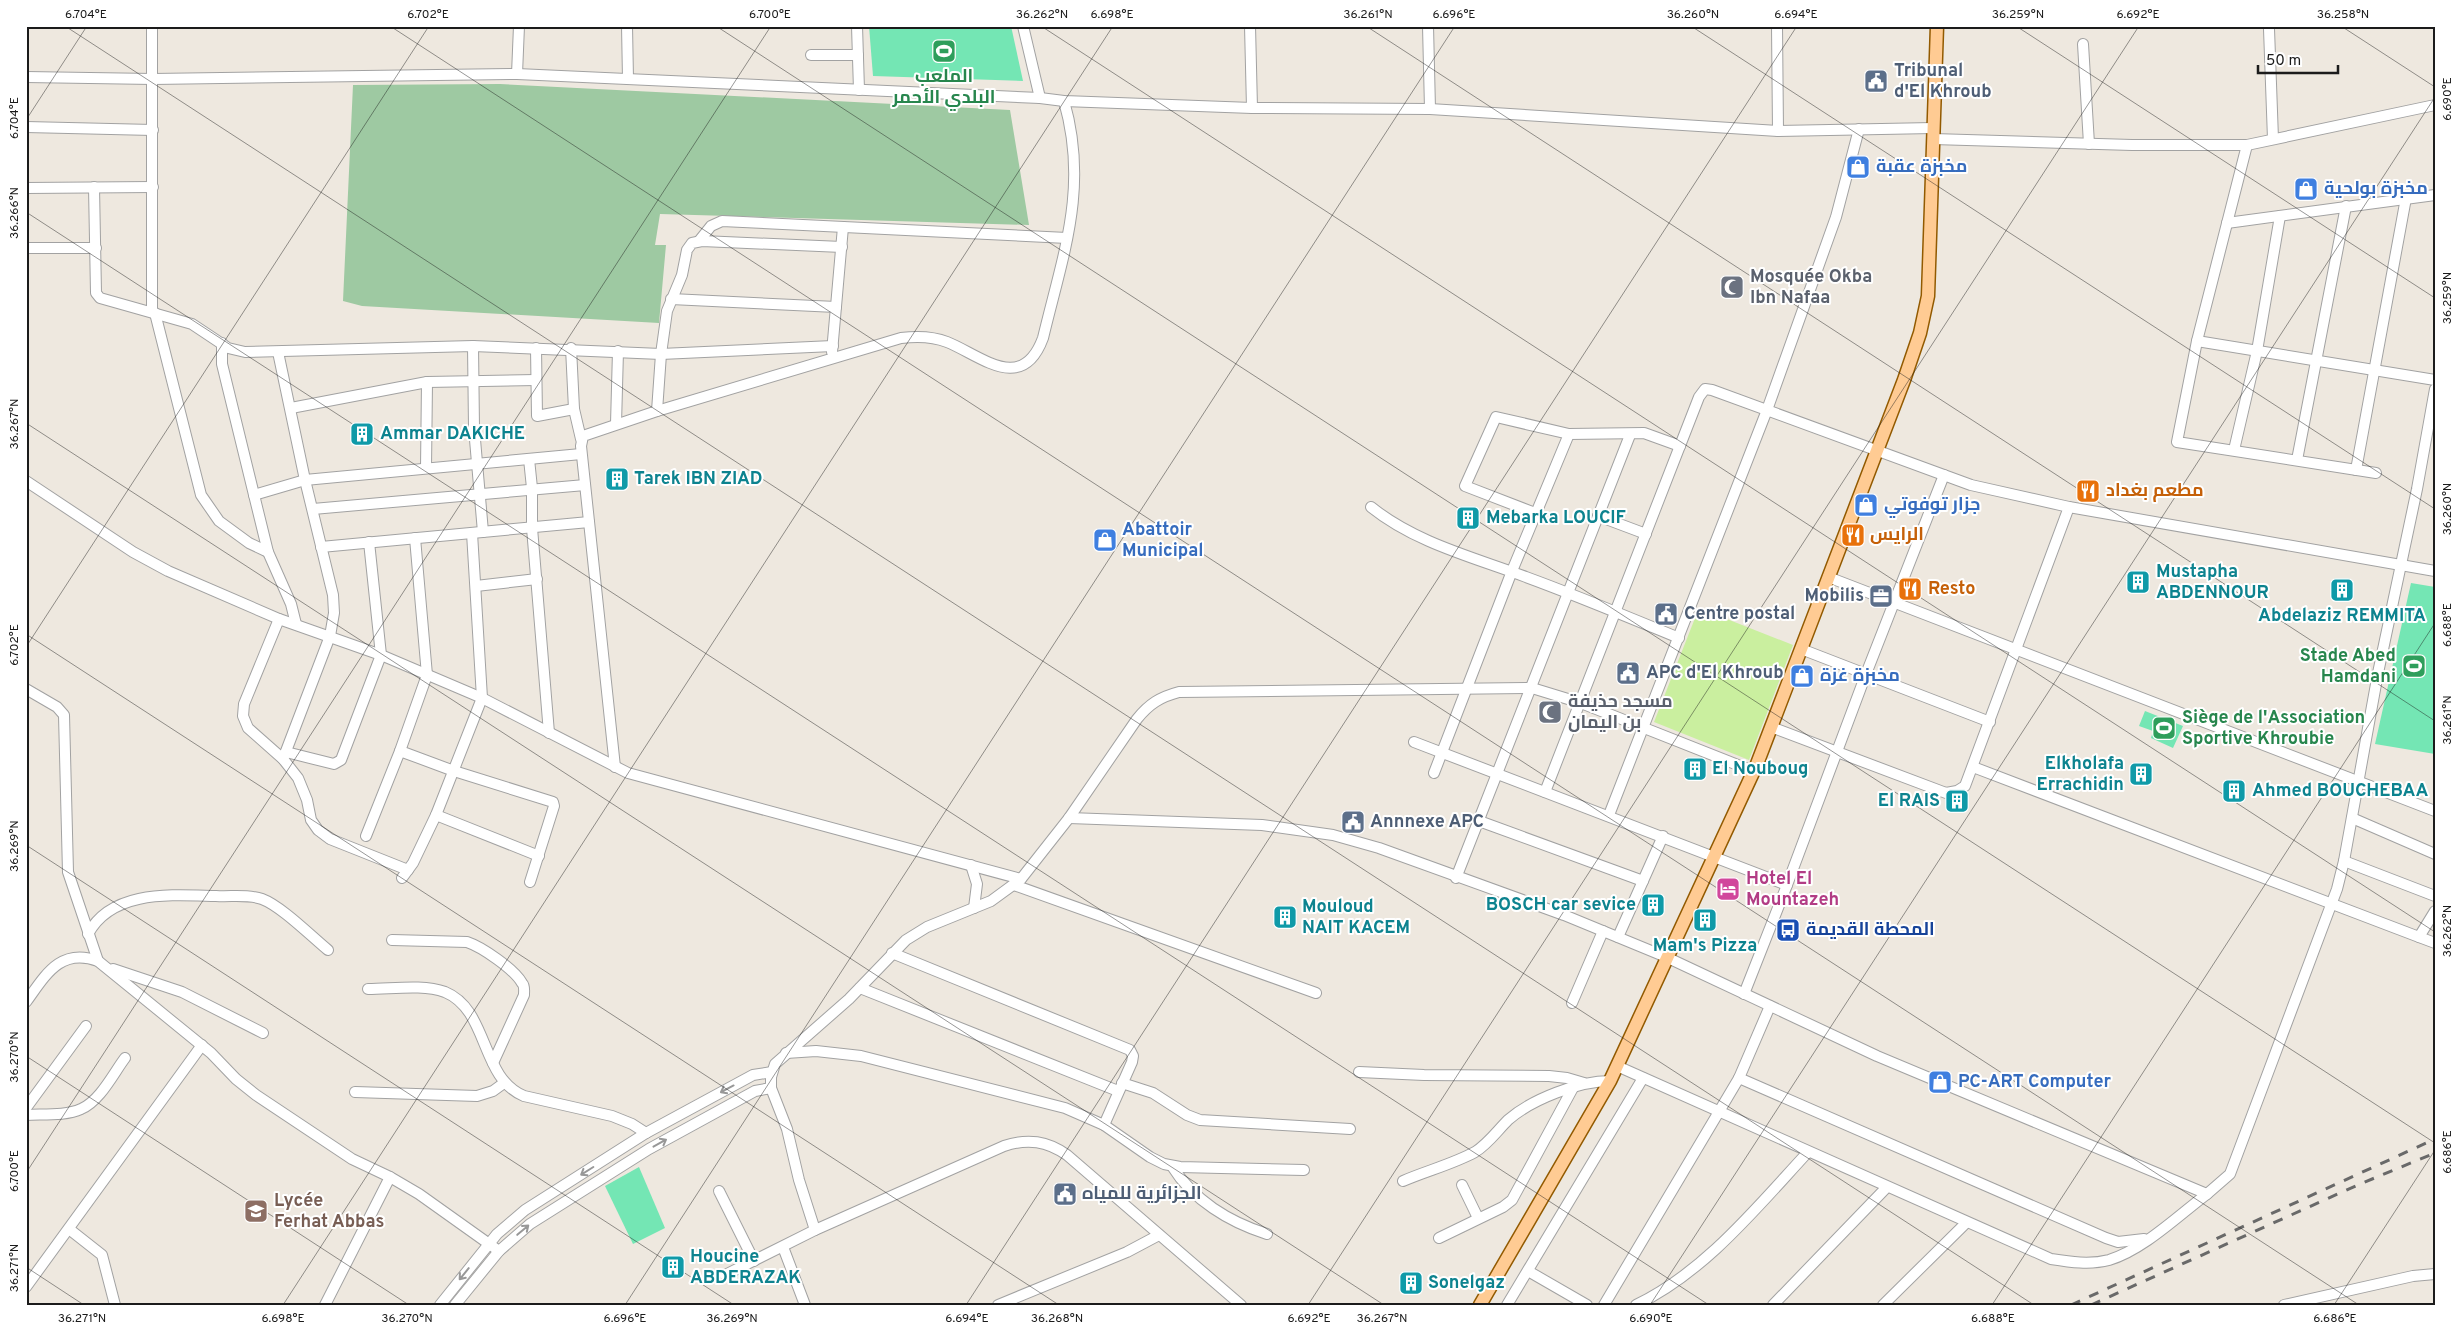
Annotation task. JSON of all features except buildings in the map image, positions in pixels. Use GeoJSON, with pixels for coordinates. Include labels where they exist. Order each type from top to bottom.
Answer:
{"type":"FeatureCollection","features":[{"type":"Feature","properties":{"kind":"main road"},"geometry":{"type":"LineString","coordinates":[[1480,1305],[1580,1137],[1610,1080],[1712,856],[1753,771],[1878,450],[1920,333],[1928,296],[1937,26]]}},
{"type":"Feature","properties":{"kind":"street"},"geometry":{"type":"LineString","coordinates":[[152,26],[154,79],[154,313],[201,495],[218,521],[238,536],[268,552]]}},
{"type":"Feature","properties":{"kind":"street"},"geometry":{"type":"LineString","coordinates":[[517,74],[520,26]]}},
{"type":"Feature","properties":{"kind":"street"},"geometry":{"type":"LineString","coordinates":[[628,26],[628,79]]}},
{"type":"Feature","properties":{"kind":"street"},"geometry":{"type":"LineString","coordinates":[[857,26],[859,90]]}},
{"type":"Feature","properties":{"kind":"street"},"geometry":{"type":"LineString","coordinates":[[1023,26],[1040,98]]}},
{"type":"Feature","properties":{"kind":"street"},"geometry":{"type":"LineString","coordinates":[[1250,26],[1252,108]]}},
{"type":"Feature","properties":{"kind":"street"},"geometry":{"type":"LineString","coordinates":[[1428,26],[1430,109]]}},
{"type":"Feature","properties":{"kind":"street"},"geometry":{"type":"LineString","coordinates":[[1776,26],[1778,131]]}},
{"type":"Feature","properties":{"kind":"street"},"geometry":{"type":"LineString","coordinates":[[2269,29],[2274,139]]}},
{"type":"Feature","properties":{"kind":"street"},"geometry":{"type":"LineString","coordinates":[[2084,44],[2089,144]]}},
{"type":"Feature","properties":{"kind":"street"},"geometry":{"type":"LineString","coordinates":[[811,55],[858,55]]}},
{"type":"Feature","properties":{"kind":"street"},"geometry":{"type":"LineString","coordinates":[[26,77],[154,79],[517,74],[1040,98],[1064,101],[1252,108],[1430,109],[1778,131],[1860,129],[2089,144],[2247,145],[2435,105]]}},
{"type":"Feature","properties":{"kind":"street"},"geometry":{"type":"LineString","coordinates":[[581,439],[586,433],[901,338],[924,336],[946,342],[994,366],[1010,368],[1025,362],[1036,352],[1043,338],[1074,206],[1076,174],[1072,134],[1064,101]]}},
{"type":"Feature","properties":{"kind":"street"},"geometry":{"type":"LineString","coordinates":[[26,127],[153,130]]}},
{"type":"Feature","properties":{"kind":"street"},"geometry":{"type":"LineString","coordinates":[[1609,815],[1767,410],[1836,217],[1860,129]]}},
{"type":"Feature","properties":{"kind":"street"},"geometry":{"type":"LineString","coordinates":[[2247,145],[2197,341],[2177,442],[2376,473]]}},
{"type":"Feature","properties":{"kind":"street"},"geometry":{"type":"LineString","coordinates":[[26,188],[153,186]]}},
{"type":"Feature","properties":{"kind":"street"},"geometry":{"type":"LineString","coordinates":[[94,187],[96,293],[100,298],[199,327],[236,351],[278,352],[473,346],[571,348],[661,354],[833,346]]}},
{"type":"Feature","properties":{"kind":"street"},"geometry":{"type":"LineString","coordinates":[[2227,223],[2435,195]]}},
{"type":"Feature","properties":{"kind":"street"},"geometry":{"type":"LineString","coordinates":[[2356,470],[2406,198]]}},
{"type":"Feature","properties":{"kind":"street"},"geometry":{"type":"LineString","coordinates":[[2296,460],[2346,206]]}},
{"type":"Feature","properties":{"kind":"street"},"geometry":{"type":"LineString","coordinates":[[2234,450],[2257,351],[2280,216]]}},
{"type":"Feature","properties":{"kind":"street"},"geometry":{"type":"LineString","coordinates":[[698,241],[711,226],[722,221],[1067,238]]}},
{"type":"Feature","properties":{"kind":"street"},"geometry":{"type":"LineString","coordinates":[[832,358],[843,227]]}},
{"type":"Feature","properties":{"kind":"street"},"geometry":{"type":"LineString","coordinates":[[656,411],[661,354],[671,299],[682,276],[687,250],[692,243],[698,241],[842,247]]}},
{"type":"Feature","properties":{"kind":"street"},"geometry":{"type":"LineString","coordinates":[[26,248],[96,248]]}},
{"type":"Feature","properties":{"kind":"street"},"geometry":{"type":"LineString","coordinates":[[671,299],[836,307]]}},
{"type":"Feature","properties":{"kind":"street"},"geometry":{"type":"LineString","coordinates":[[2197,341],[2435,380]]}},
{"type":"Feature","properties":{"kind":"street"},"geometry":{"type":"LineString","coordinates":[[222,343],[222,364],[268,552],[291,604],[296,624]]}},
{"type":"Feature","properties":{"kind":"street"},"geometry":{"type":"LineString","coordinates":[[473,346],[476,465],[483,532]]}},
{"type":"Feature","properties":{"kind":"street"},"geometry":{"type":"LineString","coordinates":[[536,348],[537,416],[574,409]]}},
{"type":"Feature","properties":{"kind":"street"},"geometry":{"type":"LineString","coordinates":[[571,348],[574,409],[581,439],[581,454],[614,767]]}},
{"type":"Feature","properties":{"kind":"street"},"geometry":{"type":"LineString","coordinates":[[616,424],[618,351]]}},
{"type":"Feature","properties":{"kind":"street"},"geometry":{"type":"LineString","coordinates":[[278,352],[334,604],[330,636],[284,756]]}},
{"type":"Feature","properties":{"kind":"street"},"geometry":{"type":"LineString","coordinates":[[291,408],[427,382],[536,380]]}},
{"type":"Feature","properties":{"kind":"street"},"geometry":{"type":"LineString","coordinates":[[426,468],[427,382]]}},
{"type":"Feature","properties":{"kind":"street"},"geometry":{"type":"LineString","coordinates":[[1545,792],[1699,397],[1705,389],[1944,475],[1998,492],[2069,507],[2435,572]]}},
{"type":"Feature","properties":{"kind":"street"},"geometry":{"type":"LineString","coordinates":[[1617,1066],[2030,1251],[2070,1262],[2107,1260],[2126,1254],[2207,1194],[2230,1174],[2332,903],[2344,861],[2358,780],[2435,389]]}},
{"type":"Feature","properties":{"kind":"street"},"geometry":{"type":"LineString","coordinates":[[1535,514],[1466,486],[1496,417],[1569,434],[1644,433],[1680,446]]}},
{"type":"Feature","properties":{"kind":"street"},"geometry":{"type":"LineString","coordinates":[[1434,772],[1512,571],[1569,434]]}},
{"type":"Feature","properties":{"kind":"street"},"geometry":{"type":"LineString","coordinates":[[1456,878],[1630,434]]}},
{"type":"Feature","properties":{"kind":"street"},"geometry":{"type":"LineString","coordinates":[[254,495],[305,480],[581,454]]}},
{"type":"Feature","properties":{"kind":"street"},"geometry":{"type":"LineString","coordinates":[[529,460],[532,488],[532,528],[549,733]]}},
{"type":"Feature","properties":{"kind":"street"},"geometry":{"type":"LineString","coordinates":[[1744,994],[1788,885],[1836,752],[1944,475]]}},
{"type":"Feature","properties":{"kind":"street"},"geometry":{"type":"LineString","coordinates":[[26,481],[147,560],[168,571],[219,591],[278,619],[381,655],[482,698],[614,767],[642,778],[749,804],[971,865],[1316,993]]}},
{"type":"Feature","properties":{"kind":"street"},"geometry":{"type":"LineString","coordinates":[[313,509],[480,495],[532,488],[585,485]]}},
{"type":"Feature","properties":{"kind":"street"},"geometry":{"type":"LineString","coordinates":[[1371,506],[1410,534],[1568,592],[1678,638]]}},
{"type":"Feature","properties":{"kind":"street"},"geometry":{"type":"LineString","coordinates":[[1771,727],[1946,793],[1957,791],[1966,786],[2069,507]]}},
{"type":"Feature","properties":{"kind":"street"},"geometry":{"type":"LineString","coordinates":[[1598,516],[1646,534]]}},
{"type":"Feature","properties":{"kind":"street"},"geometry":{"type":"LineString","coordinates":[[321,547],[589,522]]}},
{"type":"Feature","properties":{"kind":"street"},"geometry":{"type":"LineString","coordinates":[[278,619],[243,710],[248,728],[284,756],[298,778],[307,800],[311,820],[324,835],[405,874],[436,815],[482,698],[472,533]]}},
{"type":"Feature","properties":{"kind":"street"},"geometry":{"type":"LineString","coordinates":[[366,836],[400,751],[427,675],[415,538]]}},
{"type":"Feature","properties":{"kind":"street"},"geometry":{"type":"LineString","coordinates":[[284,756],[334,764],[340,762],[381,655],[368,542]]}},
{"type":"Feature","properties":{"kind":"street"},"geometry":{"type":"LineString","coordinates":[[1828,577],[2435,811]]}},
{"type":"Feature","properties":{"kind":"street"},"geometry":{"type":"LineString","coordinates":[[476,586],[536,579]]}},
{"type":"Feature","properties":{"kind":"street"},"geometry":{"type":"LineString","coordinates":[[1801,649],[1990,722]]}},
{"type":"Feature","properties":{"kind":"street"},"geometry":{"type":"LineString","coordinates":[[816,1230],[799,1180],[789,1134],[771,1088],[772,1072],[780,1058],[860,988],[906,940],[927,927],[999,896],[1018,882],[1069,818],[1137,719],[1148,706],[1162,696],[1179,692],[1532,688],[1581,703],[1753,771]]}},
{"type":"Feature","properties":{"kind":"street"},"geometry":{"type":"LineString","coordinates":[[26,689],[57,706],[64,715],[68,872],[98,961]]}},
{"type":"Feature","properties":{"kind":"street"},"geometry":{"type":"LineString","coordinates":[[1414,742],[1788,885]]}},
{"type":"Feature","properties":{"kind":"street"},"geometry":{"type":"LineString","coordinates":[[400,751],[454,772],[553,802],[554,806],[530,882]]}},
{"type":"Feature","properties":{"kind":"street"},"geometry":{"type":"LineString","coordinates":[[1973,767],[2435,943]]}},
{"type":"Feature","properties":{"kind":"street"},"geometry":{"type":"LineString","coordinates":[[436,815],[539,856]]}},
{"type":"Feature","properties":{"kind":"street"},"geometry":{"type":"LineString","coordinates":[[1069,818],[1238,823],[1309,831],[1379,848],[1456,878],[1564,915],[1666,957],[1878,1056],[2207,1194]]}},
{"type":"Feature","properties":{"kind":"street"},"geometry":{"type":"LineString","coordinates":[[2352,818],[2435,854]]}},
{"type":"Feature","properties":{"kind":"street"},"geometry":{"type":"LineString","coordinates":[[1479,821],[1643,881]]}},
{"type":"Feature","properties":{"kind":"street"},"geometry":{"type":"LineString","coordinates":[[1618,937],[1663,836]]}},
{"type":"Feature","properties":{"kind":"street"},"geometry":{"type":"LineString","coordinates":[[2344,861],[2435,896]]}},
{"type":"Feature","properties":{"kind":"street"},"geometry":{"type":"LineString","coordinates":[[971,865],[977,884],[974,908]]}},
{"type":"Feature","properties":{"kind":"street"},"geometry":{"type":"LineString","coordinates":[[88,934],[97,920],[111,909],[135,899],[188,895],[256,898],[274,906],[328,950]]}},
{"type":"Feature","properties":{"kind":"street"},"geometry":{"type":"LineString","coordinates":[[2419,937],[2435,911]]}},
{"type":"Feature","properties":{"kind":"street"},"geometry":{"type":"LineString","coordinates":[[1572,1003],[1603,931]]}},
{"type":"Feature","properties":{"kind":"street"},"geometry":{"type":"LineString","coordinates":[[392,940],[467,942],[476,945],[516,975],[524,985],[524,995],[493,1063]]}},
{"type":"Feature","properties":{"kind":"street"},"geometry":{"type":"LineString","coordinates":[[892,953],[1127,1048],[1132,1053],[1133,1059],[1104,1126]]}},
{"type":"Feature","properties":{"kind":"street"},"geometry":{"type":"LineString","coordinates":[[26,1002],[48,972],[59,963],[78,957],[98,961],[202,1045],[256,1095],[352,1159],[390,1177],[499,1251]]}},
{"type":"Feature","properties":{"kind":"street"},"geometry":{"type":"LineString","coordinates":[[109,968],[157,982],[182,992],[263,1033]]}},
{"type":"Feature","properties":{"kind":"street"},"geometry":{"type":"LineString","coordinates":[[860,988],[1120,1087],[1153,1093],[1187,1115],[1200,1120],[1350,1128]]}},
{"type":"Feature","properties":{"kind":"street"},"geometry":{"type":"LineString","coordinates":[[368,989],[431,989],[451,995],[462,1004],[470,1015],[504,1083],[524,1096],[617,1118],[646,1133]]}},
{"type":"Feature","properties":{"kind":"street"},"geometry":{"type":"LineString","coordinates":[[1604,1305],[1739,1078],[1770,1006]]}},
{"type":"Feature","properties":{"kind":"street"},"geometry":{"type":"LineString","coordinates":[[26,1108],[86,1026]]}},
{"type":"Feature","properties":{"kind":"street"},"geometry":{"type":"LineString","coordinates":[[26,1288],[202,1045]]}},
{"type":"Feature","properties":{"kind":"street"},"geometry":{"type":"LineString","coordinates":[[786,1053],[816,1051],[861,1056],[1065,1108],[1104,1126],[1150,1157],[1172,1166],[1304,1170]]}},
{"type":"Feature","properties":{"kind":"street"},"geometry":{"type":"LineString","coordinates":[[26,1115],[75,1111],[86,1106],[95,1098],[125,1058]]}},
{"type":"Feature","properties":{"kind":"street"},"geometry":{"type":"LineString","coordinates":[[440,1305],[489,1243],[506,1225],[525,1210],[646,1133],[753,1075],[772,1072]]}},
{"type":"Feature","properties":{"kind":"street"},"geometry":{"type":"LineString","coordinates":[[1359,1072],[1424,1075],[1549,1076],[1567,1078],[1579,1085]]}},
{"type":"Feature","properties":{"kind":"street"},"geometry":{"type":"LineString","coordinates":[[1507,1305],[1643,1078]]}},
{"type":"Feature","properties":{"kind":"street"},"geometry":{"type":"LineString","coordinates":[[1739,1078],[2106,1238],[2127,1242],[2148,1238]]}},
{"type":"Feature","properties":{"kind":"street"},"geometry":{"type":"LineString","coordinates":[[1403,1181],[1476,1152],[1516,1114],[1579,1085],[1610,1080]]}},
{"type":"Feature","properties":{"kind":"street"},"geometry":{"type":"LineString","coordinates":[[355,1092],[477,1096],[493,1091],[504,1083]]}},
{"type":"Feature","properties":{"kind":"street"},"geometry":{"type":"LineString","coordinates":[[1439,1238],[1503,1207],[1516,1195],[1579,1085]]}},
{"type":"Feature","properties":{"kind":"street"},"geometry":{"type":"LineString","coordinates":[[455,1305],[499,1251],[543,1215],[649,1149],[755,1091],[771,1088]]}},
{"type":"Feature","properties":{"kind":"street"},"geometry":{"type":"LineString","coordinates":[[725,1276],[816,1230],[1004,1146],[1031,1140],[1056,1147],[1067,1155],[1241,1305]]}},
{"type":"Feature","properties":{"kind":"street"},"geometry":{"type":"LineString","coordinates":[[1636,1305],[1672,1286],[1701,1261],[1755,1209],[1808,1152]]}},
{"type":"Feature","properties":{"kind":"street"},"geometry":{"type":"LineString","coordinates":[[1172,1166],[1189,1189],[1224,1216],[1267,1234]]}},
{"type":"Feature","properties":{"kind":"street"},"geometry":{"type":"LineString","coordinates":[[325,1305],[390,1177]]}},
{"type":"Feature","properties":{"kind":"street"},"geometry":{"type":"LineString","coordinates":[[1462,1186],[1478,1218]]}},
{"type":"Feature","properties":{"kind":"street"},"geometry":{"type":"LineString","coordinates":[[1773,1305],[1887,1187]]}},
{"type":"Feature","properties":{"kind":"street"},"geometry":{"type":"LineString","coordinates":[[719,1191],[754,1261]]}},
{"type":"Feature","properties":{"kind":"street"},"geometry":{"type":"LineString","coordinates":[[1883,1305],[1966,1222]]}},
{"type":"Feature","properties":{"kind":"street"},"geometry":{"type":"LineString","coordinates":[[69,1229],[102,1255],[115,1305]]}},
{"type":"Feature","properties":{"kind":"street"},"geometry":{"type":"LineString","coordinates":[[998,1305],[1127,1252],[1159,1235]]}},
{"type":"Feature","properties":{"kind":"street"},"geometry":{"type":"LineString","coordinates":[[782,1247],[804,1305]]}},
{"type":"Feature","properties":{"kind":"street"},"geometry":{"type":"LineString","coordinates":[[1528,1271],[1587,1305]]}},
{"type":"Feature","properties":{"kind":"street"},"geometry":{"type":"LineString","coordinates":[[2284,1305],[2413,1276],[2435,1274]]}},
{"type":"Feature","properties":{"kind":"green space","name":"الملعب البلدي الأحمر"},"geometry":{"type":"Polygon","coordinates":[[[869,26],[1011,26],[1023,81],[873,76],[869,26]]]}},
{"type":"Feature","properties":{"kind":"green space"},"geometry":{"type":"Polygon","coordinates":[[[500,84],[1010,110],[1029,225],[660,214],[655,245],[666,245],[659,323],[362,306],[343,301],[353,85],[500,84]]]}},
{"type":"Feature","properties":{"kind":"green space","name":"Stade Abed Hamdani"},"geometry":{"type":"Polygon","coordinates":[[[2411,583],[2435,587],[2435,754],[2375,744],[2411,583]]]}},
{"type":"Feature","properties":{"kind":"green space"},"geometry":{"type":"Polygon","coordinates":[[[1699,608],[1793,645],[1749,760],[1654,722],[1699,608]]]}},
{"type":"Feature","properties":{"kind":"green space","name":"Siège de l'Association Sportive Khroubie"},"geometry":{"type":"Polygon","coordinates":[[[2145,711],[2183,726],[2173,748],[2151,738],[2153,731],[2139,726],[2145,711]]]}},
{"type":"Feature","properties":{"kind":"green space"},"geometry":{"type":"Polygon","coordinates":[[[639,1167],[665,1228],[633,1244],[605,1186],[639,1167]]]}},
{"type":"Feature","properties":{"kind":"railway"},"geometry":{"type":"LineString","coordinates":[[2071,1305],[2435,1139]]}},
{"type":"Feature","properties":{"kind":"railway"},"geometry":{"type":"LineString","coordinates":[[2091,1305],[2360,1184],[2435,1153]]}},
{"type":"Feature","properties":{"kind":"place","name":"الملعب البلدي الأحمر"},"geometry":{"type":"Point","coordinates":[944,51]}},
{"type":"Feature","properties":{"kind":"place","name":"Tribunal d'El Khroub"},"geometry":{"type":"Point","coordinates":[1876,81]}},
{"type":"Feature","properties":{"kind":"place","name":"مخبزة عقبة"},"geometry":{"type":"Point","coordinates":[1858,167]}},
{"type":"Feature","properties":{"kind":"place","name":"مخبزة بولحية"},"geometry":{"type":"Point","coordinates":[2306,189]}},
{"type":"Feature","properties":{"kind":"place","name":"Mosquée Okba Ibn Nafaa"},"geometry":{"type":"Point","coordinates":[1732,287]}},
{"type":"Feature","properties":{"kind":"place","name":"Ammar DAKICHE"},"geometry":{"type":"Point","coordinates":[362,434]}},
{"type":"Feature","properties":{"kind":"place","name":"Tarek IBN ZIAD"},"geometry":{"type":"Point","coordinates":[617,479]}},
{"type":"Feature","properties":{"kind":"place","name":"مطعم بغداد"},"geometry":{"type":"Point","coordinates":[2088,491]}},
{"type":"Feature","properties":{"kind":"place","name":"جزار توفوتي"},"geometry":{"type":"Point","coordinates":[1866,505]}},
{"type":"Feature","properties":{"kind":"place","name":"Mebarka LOUCIF"},"geometry":{"type":"Point","coordinates":[1468,518]}},
{"type":"Feature","properties":{"kind":"place","name":"الرايس"},"geometry":{"type":"Point","coordinates":[1853,535]}},
{"type":"Feature","properties":{"kind":"place","name":"Abattoir Municipal"},"geometry":{"type":"Point","coordinates":[1105,540]}},
{"type":"Feature","properties":{"kind":"place","name":"Mustapha ABDENNOUR"},"geometry":{"type":"Point","coordinates":[2138,582]}},
{"type":"Feature","properties":{"kind":"place","name":"Resto"},"geometry":{"type":"Point","coordinates":[1910,589]}},
{"type":"Feature","properties":{"kind":"place","name":"Abdelaziz REMMITA"},"geometry":{"type":"Point","coordinates":[2342,590]}},
{"type":"Feature","properties":{"kind":"place","name":"Mobilis"},"geometry":{"type":"Point","coordinates":[1881,596]}},
{"type":"Feature","properties":{"kind":"place","name":"Centre postal"},"geometry":{"type":"Point","coordinates":[1666,614]}},
{"type":"Feature","properties":{"kind":"place","name":"Stade Abed Hamdani"},"geometry":{"type":"Point","coordinates":[2414,666]}},
{"type":"Feature","properties":{"kind":"place","name":"APC d'El Khroub"},"geometry":{"type":"Point","coordinates":[1628,673]}},
{"type":"Feature","properties":{"kind":"place","name":"مخبزة غزة"},"geometry":{"type":"Point","coordinates":[1802,676]}},
{"type":"Feature","properties":{"kind":"place","name":"مسجد حذيفة بن اليمان"},"geometry":{"type":"Point","coordinates":[1550,712]}},
{"type":"Feature","properties":{"kind":"place","name":"Siège de l'Association Sportive Khroubie"},"geometry":{"type":"Point","coordinates":[2164,728]}},
{"type":"Feature","properties":{"kind":"place","name":"El Nouboug"},"geometry":{"type":"Point","coordinates":[1695,769]}},
{"type":"Feature","properties":{"kind":"place","name":"Elkholafa Errachidin"},"geometry":{"type":"Point","coordinates":[2141,774]}},
{"type":"Feature","properties":{"kind":"place","name":"Ahmed BOUCHEBAA"},"geometry":{"type":"Point","coordinates":[2234,791]}},
{"type":"Feature","properties":{"kind":"place","name":"El RAIS"},"geometry":{"type":"Point","coordinates":[1957,801]}},
{"type":"Feature","properties":{"kind":"place","name":"Annnexe APC"},"geometry":{"type":"Point","coordinates":[1353,822]}},
{"type":"Feature","properties":{"kind":"place","name":"Hotel El Mountazeh"},"geometry":{"type":"Point","coordinates":[1728,889]}},
{"type":"Feature","properties":{"kind":"place","name":"BOSCH car sevice"},"geometry":{"type":"Point","coordinates":[1653,905]}},
{"type":"Feature","properties":{"kind":"place","name":"Mouloud NAIT KACEM"},"geometry":{"type":"Point","coordinates":[1285,917]}},
{"type":"Feature","properties":{"kind":"place","name":"Mam's Pizza"},"geometry":{"type":"Point","coordinates":[1705,920]}},
{"type":"Feature","properties":{"kind":"place","name":"المحطة القديمة"},"geometry":{"type":"Point","coordinates":[1788,930]}},
{"type":"Feature","properties":{"kind":"place","name":"PC-ART Computer"},"geometry":{"type":"Point","coordinates":[1940,1082]}},
{"type":"Feature","properties":{"kind":"place","name":"الجزائرية للمياه"},"geometry":{"type":"Point","coordinates":[1065,1194]}},
{"type":"Feature","properties":{"kind":"place","name":"Lycée Ferhat Abbas"},"geometry":{"type":"Point","coordinates":[256,1211]}},
{"type":"Feature","properties":{"kind":"place","name":"Houcine ABDERAZAK"},"geometry":{"type":"Point","coordinates":[673,1267]}},
{"type":"Feature","properties":{"kind":"place","name":"Sonelgaz"},"geometry":{"type":"Point","coordinates":[1411,1283]}}]}
